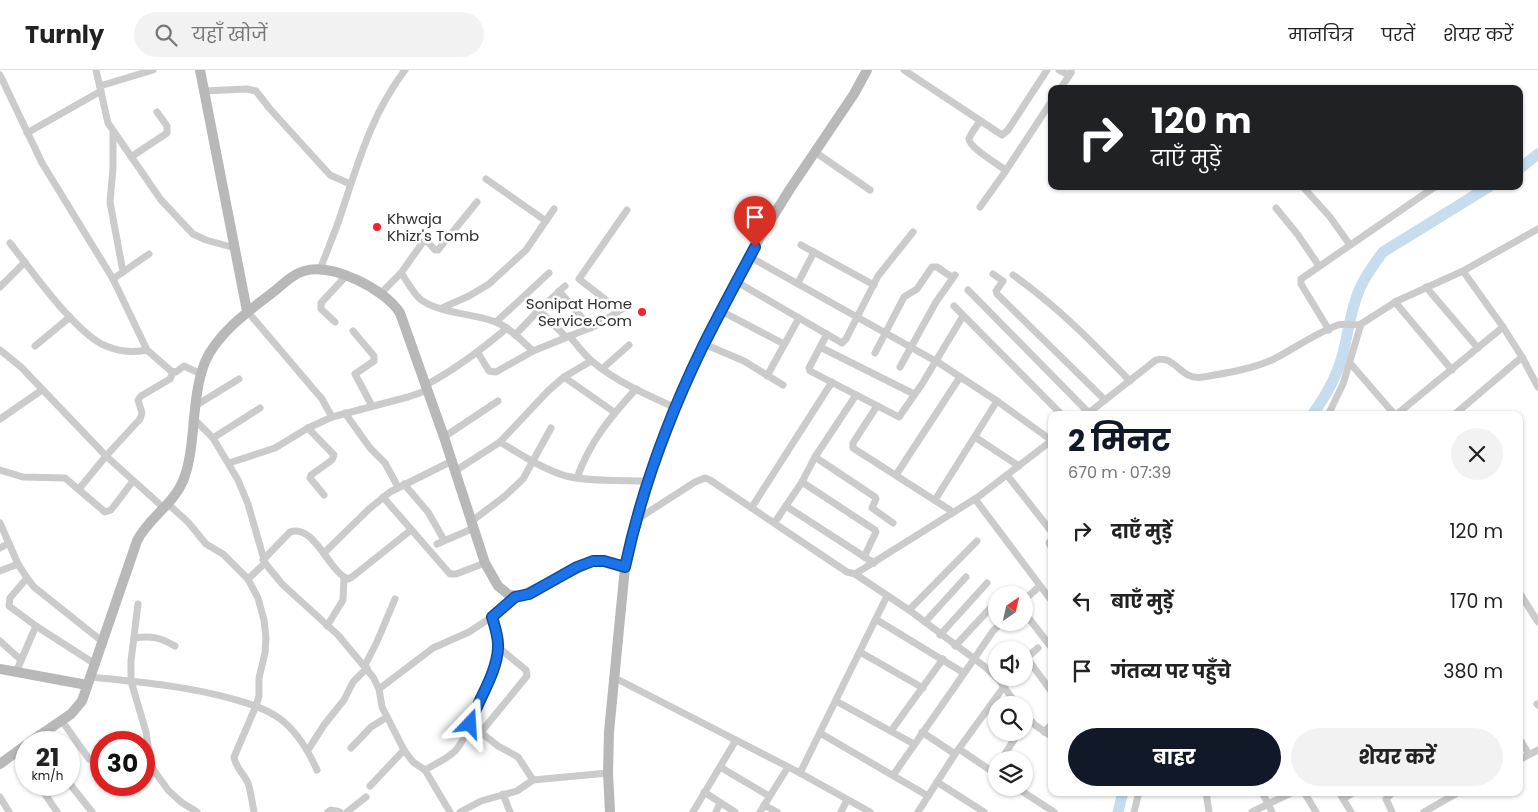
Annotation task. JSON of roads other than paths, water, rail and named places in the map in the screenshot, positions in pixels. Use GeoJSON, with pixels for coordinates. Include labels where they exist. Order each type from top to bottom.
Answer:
{"type":"FeatureCollection","features":[{"type":"Feature","properties":{"kind":"street"},"geometry":{"type":"LineString","coordinates":[[96,70],[106,117],[113,132],[161,200],[193,234],[206,240],[235,248]]}},
{"type":"Feature","properties":{"kind":"street"},"geometry":{"type":"LineString","coordinates":[[27,133],[100,89],[153,70]]}},
{"type":"Feature","properties":{"kind":"street"},"geometry":{"type":"LineString","coordinates":[[200,70],[247,311],[322,399],[332,417]]}},
{"type":"Feature","properties":{"kind":"street"},"geometry":{"type":"LineString","coordinates":[[320,270],[359,157],[381,105],[405,70]]}},
{"type":"Feature","properties":{"kind":"street"},"geometry":{"type":"LineString","coordinates":[[610,812],[608,773],[610,732],[625,567],[636,520],[648,481],[676,408],[704,344],[750,256],[780,205],[854,94],[867,70]]}},
{"type":"Feature","properties":{"kind":"street"},"geometry":{"type":"LineString","coordinates":[[904,70],[1000,134],[1004,134],[1047,70]]}},
{"type":"Feature","properties":{"kind":"street"},"geometry":{"type":"LineString","coordinates":[[1059,70],[1068,75],[1072,71]]}},
{"type":"Feature","properties":{"kind":"street"},"geometry":{"type":"LineString","coordinates":[[1063,85],[1072,71]]}},
{"type":"Feature","properties":{"kind":"street"},"geometry":{"type":"LineString","coordinates":[[0,75],[42,163],[113,279],[147,350],[173,372]]}},
{"type":"Feature","properties":{"kind":"street"},"geometry":{"type":"LineString","coordinates":[[204,91],[247,88],[256,91],[330,175],[350,184]]}},
{"type":"Feature","properties":{"kind":"street"},"geometry":{"type":"LineString","coordinates":[[980,207],[1048,107]]}},
{"type":"Feature","properties":{"kind":"street"},"geometry":{"type":"LineString","coordinates":[[131,157],[168,133],[167,126],[157,112]]}},
{"type":"Feature","properties":{"kind":"street"},"geometry":{"type":"LineString","coordinates":[[980,121],[970,138],[970,142],[1005,172]]}},
{"type":"Feature","properties":{"kind":"street"},"geometry":{"type":"LineString","coordinates":[[113,132],[113,168],[110,202],[124,272]]}},
{"type":"Feature","properties":{"kind":"street"},"geometry":{"type":"LineString","coordinates":[[815,152],[870,190]]}},
{"type":"Feature","properties":{"kind":"street"},"geometry":{"type":"LineString","coordinates":[[486,179],[546,221]]}},
{"type":"Feature","properties":{"kind":"street"},"geometry":{"type":"LineString","coordinates":[[1306,190],[1330,217],[1350,245]]}},
{"type":"Feature","properties":{"kind":"street"},"geometry":{"type":"LineString","coordinates":[[1329,330],[1300,282],[1301,279],[1430,190]]}},
{"type":"Feature","properties":{"kind":"street"},"geometry":{"type":"LineString","coordinates":[[381,293],[401,272],[424,241],[427,241],[435,250],[438,250],[477,202]]}},
{"type":"Feature","properties":{"kind":"street"},"geometry":{"type":"LineString","coordinates":[[1276,208],[1298,235],[1319,266]]}},
{"type":"Feature","properties":{"kind":"street"},"geometry":{"type":"LineString","coordinates":[[442,308],[469,296],[489,284],[526,250],[554,209]]}},
{"type":"Feature","properties":{"kind":"street"},"geometry":{"type":"LineString","coordinates":[[617,312],[606,300],[579,279],[627,210]]}},
{"type":"Feature","properties":{"kind":"street"},"geometry":{"type":"LineString","coordinates":[[1091,411],[1156,360],[1169,361],[1184,374],[1196,378],[1257,365],[1274,359],[1342,324],[1358,325],[1395,302],[1463,271],[1538,229]]}},
{"type":"Feature","properties":{"kind":"street"},"geometry":{"type":"LineString","coordinates":[[737,282],[844,342],[878,276],[913,232]]}},
{"type":"Feature","properties":{"kind":"street"},"geometry":{"type":"LineString","coordinates":[[10,243],[84,332],[105,346],[129,352],[147,350]]}},
{"type":"Feature","properties":{"kind":"street"},"geometry":{"type":"LineString","coordinates":[[801,244],[874,285]]}},
{"type":"Feature","properties":{"kind":"street"},"geometry":{"type":"LineString","coordinates":[[798,284],[814,252]]}},
{"type":"Feature","properties":{"kind":"street"},"geometry":{"type":"LineString","coordinates":[[113,279],[149,254]]}},
{"type":"Feature","properties":{"kind":"street"},"geometry":{"type":"LineString","coordinates":[[750,256],[935,361],[1048,439]]}},
{"type":"Feature","properties":{"kind":"street"},"geometry":{"type":"LineString","coordinates":[[0,286],[25,262]]}},
{"type":"Feature","properties":{"kind":"street"},"geometry":{"type":"LineString","coordinates":[[875,353],[904,297],[917,289],[932,267],[937,267],[954,277],[936,302],[900,366]]}},
{"type":"Feature","properties":{"kind":"street"},"geometry":{"type":"LineString","coordinates":[[46,731],[78,707],[103,642],[137,541],[146,526],[166,506],[179,489],[186,472],[195,406],[201,374],[206,361],[217,343],[247,311],[294,275],[303,271],[320,270],[346,276],[381,293],[400,313],[454,466],[485,562],[498,586],[509,595],[515,597]]}},
{"type":"Feature","properties":{"kind":"street"},"geometry":{"type":"LineString","coordinates":[[1463,271],[1503,327],[1538,387]]}},
{"type":"Feature","properties":{"kind":"street"},"geometry":{"type":"LineString","coordinates":[[401,272],[420,299],[442,308],[496,322],[507,328],[533,351]]}},
{"type":"Feature","properties":{"kind":"street"},"geometry":{"type":"LineString","coordinates":[[496,322],[549,273]]}},
{"type":"Feature","properties":{"kind":"street"},"geometry":{"type":"LineString","coordinates":[[993,274],[1003,282],[996,291],[997,294],[1105,400]]}},
{"type":"Feature","properties":{"kind":"street"},"geometry":{"type":"LineString","coordinates":[[1013,275],[1036,291],[1077,326],[1130,381]]}},
{"type":"Feature","properties":{"kind":"street"},"geometry":{"type":"LineString","coordinates":[[335,322],[321,308],[321,303],[346,276]]}},
{"type":"Feature","properties":{"kind":"street"},"geometry":{"type":"LineString","coordinates":[[515,335],[566,286]]}},
{"type":"Feature","properties":{"kind":"street"},"geometry":{"type":"LineString","coordinates":[[1426,287],[1478,348]]}},
{"type":"Feature","properties":{"kind":"street"},"geometry":{"type":"LineString","coordinates":[[968,290],[1084,411]]}},
{"type":"Feature","properties":{"kind":"street"},"geometry":{"type":"LineString","coordinates":[[559,291],[590,328]]}},
{"type":"Feature","properties":{"kind":"street"},"geometry":{"type":"LineString","coordinates":[[1395,302],[1452,370]]}},
{"type":"Feature","properties":{"kind":"street"},"geometry":{"type":"LineString","coordinates":[[478,353],[489,371],[493,372],[533,351],[597,325],[630,304]]}},
{"type":"Feature","properties":{"kind":"street"},"geometry":{"type":"LineString","coordinates":[[954,306],[1058,411]]}},
{"type":"Feature","properties":{"kind":"street"},"geometry":{"type":"LineString","coordinates":[[539,310],[591,361],[602,369],[636,389],[676,408]]}},
{"type":"Feature","properties":{"kind":"street"},"geometry":{"type":"LineString","coordinates":[[721,311],[784,344]]}},
{"type":"Feature","properties":{"kind":"street"},"geometry":{"type":"LineString","coordinates":[[827,334],[809,369],[899,417],[963,316]]}},
{"type":"Feature","properties":{"kind":"street"},"geometry":{"type":"LineString","coordinates":[[35,346],[70,317]]}},
{"type":"Feature","properties":{"kind":"street"},"geometry":{"type":"LineString","coordinates":[[767,376],[799,318]]}},
{"type":"Feature","properties":{"kind":"street"},"geometry":{"type":"LineString","coordinates":[[1330,411],[1343,384],[1350,363],[1358,325]]}},
{"type":"Feature","properties":{"kind":"street"},"geometry":{"type":"LineString","coordinates":[[1401,411],[1503,327]]}},
{"type":"Feature","properties":{"kind":"street"},"geometry":{"type":"LineString","coordinates":[[229,464],[275,448],[308,428],[332,417],[427,388],[478,353],[507,328]]}},
{"type":"Feature","properties":{"kind":"street"},"geometry":{"type":"LineString","coordinates":[[353,331],[374,356],[374,361],[355,374],[372,406]]}},
{"type":"Feature","properties":{"kind":"street"},"geometry":{"type":"LineString","coordinates":[[704,344],[744,361],[783,385]]}},
{"type":"Feature","properties":{"kind":"street"},"geometry":{"type":"LineString","coordinates":[[602,369],[628,345]]}},
{"type":"Feature","properties":{"kind":"street"},"geometry":{"type":"LineString","coordinates":[[820,347],[914,394]]}},
{"type":"Feature","properties":{"kind":"street"},"geometry":{"type":"LineString","coordinates":[[0,350],[21,367],[133,482],[188,522],[206,544],[223,554],[248,579],[258,598],[264,620],[265,653],[259,678],[256,706],[234,757],[235,764],[250,788],[254,812]]}},
{"type":"Feature","properties":{"kind":"street"},"geometry":{"type":"LineString","coordinates":[[1459,411],[1522,357]]}},
{"type":"Feature","properties":{"kind":"street"},"geometry":{"type":"LineString","coordinates":[[324,553],[383,497],[401,485],[454,466],[500,442],[533,405],[564,377],[591,361]]}},
{"type":"Feature","properties":{"kind":"street"},"geometry":{"type":"LineString","coordinates":[[1350,363],[1392,411]]}},
{"type":"Feature","properties":{"kind":"street"},"geometry":{"type":"LineString","coordinates":[[79,489],[142,416],[138,403],[141,396],[170,379],[173,372],[184,366],[201,374]]}},
{"type":"Feature","properties":{"kind":"street"},"geometry":{"type":"LineString","coordinates":[[564,377],[614,412]]}},
{"type":"Feature","properties":{"kind":"street"},"geometry":{"type":"LineString","coordinates":[[896,476],[960,377]]}},
{"type":"Feature","properties":{"kind":"street"},"geometry":{"type":"LineString","coordinates":[[195,406],[239,379]]}},
{"type":"Feature","properties":{"kind":"street"},"geometry":{"type":"LineString","coordinates":[[752,507],[832,382]]}},
{"type":"Feature","properties":{"kind":"street"},"geometry":{"type":"LineString","coordinates":[[577,478],[589,449],[614,412],[636,389]]}},
{"type":"Feature","properties":{"kind":"street"},"geometry":{"type":"LineString","coordinates":[[0,419],[42,390]]}},
{"type":"Feature","properties":{"kind":"street"},"geometry":{"type":"LineString","coordinates":[[775,522],[856,395]]}},
{"type":"Feature","properties":{"kind":"street"},"geometry":{"type":"LineString","coordinates":[[444,438],[498,401]]}},
{"type":"Feature","properties":{"kind":"street"},"geometry":{"type":"LineString","coordinates":[[935,500],[997,402]]}},
{"type":"Feature","properties":{"kind":"street"},"geometry":{"type":"LineString","coordinates":[[877,406],[852,446],[855,450],[954,512]]}},
{"type":"Feature","properties":{"kind":"street"},"geometry":{"type":"LineString","coordinates":[[213,438],[260,408]]}},
{"type":"Feature","properties":{"kind":"street"},"geometry":{"type":"LineString","coordinates":[[345,413],[370,448],[385,463],[401,485],[428,512],[441,542],[473,524],[518,485],[528,472],[551,428]]}},
{"type":"Feature","properties":{"kind":"street"},"geometry":{"type":"LineString","coordinates":[[193,418],[213,438],[244,493],[264,562],[282,584],[338,635],[376,680],[380,703],[404,750],[413,762],[425,770],[450,812]]}},
{"type":"Feature","properties":{"kind":"street"},"geometry":{"type":"LineString","coordinates":[[308,428],[334,455],[332,460],[310,477],[310,480],[324,495]]}},
{"type":"Feature","properties":{"kind":"street"},"geometry":{"type":"LineString","coordinates":[[975,437],[1019,466]]}},
{"type":"Feature","properties":{"kind":"street"},"geometry":{"type":"LineString","coordinates":[[500,442],[533,462],[565,476],[648,481]]}},
{"type":"Feature","properties":{"kind":"street"},"geometry":{"type":"LineString","coordinates":[[855,574],[975,499],[1048,443]]}},
{"type":"Feature","properties":{"kind":"street"},"geometry":{"type":"LineString","coordinates":[[815,457],[875,496],[876,499],[872,508],[893,523]]}},
{"type":"Feature","properties":{"kind":"street"},"geometry":{"type":"LineString","coordinates":[[0,470],[23,477],[65,478],[103,511],[108,512],[133,482]]}},
{"type":"Feature","properties":{"kind":"street"},"geometry":{"type":"LineString","coordinates":[[1007,475],[1048,527]]}},
{"type":"Feature","properties":{"kind":"street"},"geometry":{"type":"LineString","coordinates":[[636,520],[695,482],[704,478],[710,480],[775,522],[846,572],[855,574],[909,610],[954,646],[988,669]]}},
{"type":"Feature","properties":{"kind":"street"},"geometry":{"type":"LineString","coordinates":[[802,482],[875,530],[876,532],[864,557]]}},
{"type":"Feature","properties":{"kind":"street"},"geometry":{"type":"LineString","coordinates":[[383,497],[450,574],[456,574],[485,562]]}},
{"type":"Feature","properties":{"kind":"street"},"geometry":{"type":"LineString","coordinates":[[975,499],[1048,596]]}},
{"type":"Feature","properties":{"kind":"street"},"geometry":{"type":"LineString","coordinates":[[786,506],[874,563]]}},
{"type":"Feature","properties":{"kind":"street"},"geometry":{"type":"LineString","coordinates":[[0,523],[18,564],[34,588],[103,642]]}},
{"type":"Feature","properties":{"kind":"street"},"geometry":{"type":"LineString","coordinates":[[248,579],[290,532],[294,530],[302,532],[324,553],[344,578],[344,600],[327,626]]}},
{"type":"Feature","properties":{"kind":"street"},"geometry":{"type":"LineString","coordinates":[[344,578],[352,577],[411,530]]}},
{"type":"Feature","properties":{"kind":"street"},"geometry":{"type":"LineString","coordinates":[[909,610],[976,540]]}},
{"type":"Feature","properties":{"kind":"street"},"geometry":{"type":"LineString","coordinates":[[0,548],[9,543]]}},
{"type":"Feature","properties":{"kind":"street"},"geometry":{"type":"LineString","coordinates":[[379,689],[433,648],[469,632],[492,617],[515,597],[529,594],[577,567],[593,561],[604,561],[625,567]]}},
{"type":"Feature","properties":{"kind":"street"},"geometry":{"type":"LineString","coordinates":[[0,571],[18,564]]}},
{"type":"Feature","properties":{"kind":"street"},"geometry":{"type":"LineString","coordinates":[[924,622],[966,577]]}},
{"type":"Feature","properties":{"kind":"street"},"geometry":{"type":"LineString","coordinates":[[26,578],[10,598],[8,604],[12,609],[95,664]]}},
{"type":"Feature","properties":{"kind":"street"},"geometry":{"type":"LineString","coordinates":[[940,635],[987,583]]}},
{"type":"Feature","properties":{"kind":"street"},"geometry":{"type":"LineString","coordinates":[[1033,592],[1040,586]]}},
{"type":"Feature","properties":{"kind":"street"},"geometry":{"type":"LineString","coordinates":[[800,774],[877,620],[887,596]]}},
{"type":"Feature","properties":{"kind":"street"},"geometry":{"type":"LineString","coordinates":[[1523,598],[1538,622]]}},
{"type":"Feature","properties":{"kind":"street"},"geometry":{"type":"LineString","coordinates":[[308,750],[320,730],[344,700],[353,682],[366,667],[394,599]]}},
{"type":"Feature","properties":{"kind":"street"},"geometry":{"type":"LineString","coordinates":[[138,604],[131,660],[131,681],[146,732],[151,764],[174,796],[197,812]]}},
{"type":"Feature","properties":{"kind":"street"},"geometry":{"type":"LineString","coordinates":[[954,646],[988,610]]}},
{"type":"Feature","properties":{"kind":"street"},"geometry":{"type":"LineString","coordinates":[[425,770],[456,750],[470,724],[475,708],[492,673],[498,647],[492,617]]}},
{"type":"Feature","properties":{"kind":"street"},"geometry":{"type":"LineString","coordinates":[[877,620],[964,673]]}},
{"type":"Feature","properties":{"kind":"street"},"geometry":{"type":"LineString","coordinates":[[1033,624],[1048,643]]}},
{"type":"Feature","properties":{"kind":"street"},"geometry":{"type":"LineString","coordinates":[[16,672],[36,626]]}},
{"type":"Feature","properties":{"kind":"street"},"geometry":{"type":"LineString","coordinates":[[894,774],[993,631]]}},
{"type":"Feature","properties":{"kind":"street"},"geometry":{"type":"LineString","coordinates":[[135,638],[156,637],[175,646]]}},
{"type":"Feature","properties":{"kind":"street"},"geometry":{"type":"LineString","coordinates":[[0,641],[21,660]]}},
{"type":"Feature","properties":{"kind":"street"},"geometry":{"type":"LineString","coordinates":[[481,732],[527,676],[526,670],[498,647]]}},
{"type":"Feature","properties":{"kind":"street"},"geometry":{"type":"LineString","coordinates":[[1033,653],[1038,648]]}},
{"type":"Feature","properties":{"kind":"street"},"geometry":{"type":"LineString","coordinates":[[860,652],[923,688]]}},
{"type":"Feature","properties":{"kind":"street"},"geometry":{"type":"LineString","coordinates":[[891,732],[943,659]]}},
{"type":"Feature","properties":{"kind":"street"},"geometry":{"type":"LineString","coordinates":[[1033,668],[1048,687]]}},
{"type":"Feature","properties":{"kind":"street"},"geometry":{"type":"LineString","coordinates":[[0,669],[89,680],[131,681],[205,691],[256,706],[281,720],[308,750],[316,770]]}},
{"type":"Feature","properties":{"kind":"street"},"geometry":{"type":"LineString","coordinates":[[615,678],[788,767],[870,812]]}},
{"type":"Feature","properties":{"kind":"street"},"geometry":{"type":"LineString","coordinates":[[918,812],[957,751],[1004,688],[1010,696]]}},
{"type":"Feature","properties":{"kind":"street"},"geometry":{"type":"LineString","coordinates":[[836,700],[914,744]]}},
{"type":"Feature","properties":{"kind":"street"},"geometry":{"type":"LineString","coordinates":[[351,748],[387,717]]}},
{"type":"Feature","properties":{"kind":"street"},"geometry":{"type":"LineString","coordinates":[[62,720],[69,731]]}},
{"type":"Feature","properties":{"kind":"street"},"geometry":{"type":"LineString","coordinates":[[1033,722],[1048,734]]}},
{"type":"Feature","properties":{"kind":"street"},"geometry":{"type":"LineString","coordinates":[[470,724],[498,746],[518,757],[533,780]]}},
{"type":"Feature","properties":{"kind":"street"},"geometry":{"type":"LineString","coordinates":[[1044,732],[1048,728]]}},
{"type":"Feature","properties":{"kind":"street"},"geometry":{"type":"LineString","coordinates":[[922,732],[988,767]]}},
{"type":"Feature","properties":{"kind":"street"},"geometry":{"type":"LineString","coordinates":[[820,733],[894,774],[928,796]]}},
{"type":"Feature","properties":{"kind":"street"},"geometry":{"type":"LineString","coordinates":[[693,812],[736,740]]}},
{"type":"Feature","properties":{"kind":"street"},"geometry":{"type":"LineString","coordinates":[[1523,744],[1529,754]]}},
{"type":"Feature","properties":{"kind":"street"},"geometry":{"type":"LineString","coordinates":[[80,746],[89,759]]}},
{"type":"Feature","properties":{"kind":"street"},"geometry":{"type":"LineString","coordinates":[[370,786],[404,750]]}},
{"type":"Feature","properties":{"kind":"street"},"geometry":{"type":"LineString","coordinates":[[1523,758],[1538,750]]}},
{"type":"Feature","properties":{"kind":"street"},"geometry":{"type":"LineString","coordinates":[[0,764],[15,753]]}},
{"type":"Feature","properties":{"kind":"street"},"geometry":{"type":"LineString","coordinates":[[720,767],[769,796]]}},
{"type":"Feature","properties":{"kind":"street"},"geometry":{"type":"LineString","coordinates":[[760,812],[788,767]]}},
{"type":"Feature","properties":{"kind":"street"},"geometry":{"type":"LineString","coordinates":[[460,812],[481,801],[517,791],[533,780],[608,773]]}},
{"type":"Feature","properties":{"kind":"street"},"geometry":{"type":"LineString","coordinates":[[937,782],[984,812]]}},
{"type":"Feature","properties":{"kind":"street"},"geometry":{"type":"LineString","coordinates":[[704,792],[735,812]]}},
{"type":"Feature","properties":{"kind":"street"},"geometry":{"type":"LineString","coordinates":[[503,794],[510,812]]}},
{"type":"Feature","properties":{"kind":"street"},"geometry":{"type":"LineString","coordinates":[[46,796],[57,812]]}},
{"type":"Feature","properties":{"kind":"street"},"geometry":{"type":"LineString","coordinates":[[79,796],[92,812]]}},
{"type":"Feature","properties":{"kind":"street"},"geometry":{"type":"LineString","coordinates":[[1029,796],[1054,812]]}},
{"type":"Feature","properties":{"kind":"street"},"geometry":{"type":"LineString","coordinates":[[1134,812],[1140,796]]}},
{"type":"Feature","properties":{"kind":"street"},"geometry":{"type":"LineString","coordinates":[[1207,796],[1209,812]]}},
{"type":"Feature","properties":{"kind":"street"},"geometry":{"type":"LineString","coordinates":[[1264,796],[1271,808]]}},
{"type":"Feature","properties":{"kind":"street"},"geometry":{"type":"LineString","coordinates":[[1252,812],[1271,808],[1288,796]]}},
{"type":"Feature","properties":{"kind":"street"},"geometry":{"type":"LineString","coordinates":[[1306,796],[1316,812]]}},
{"type":"Feature","properties":{"kind":"street"},"geometry":{"type":"LineString","coordinates":[[1341,796],[1351,812]]}},
{"type":"Feature","properties":{"kind":"street"},"geometry":{"type":"LineString","coordinates":[[1389,796],[1386,799],[1392,812]]}},
{"type":"Feature","properties":{"kind":"street"},"geometry":{"type":"LineString","coordinates":[[1424,812],[1453,796]]}},
{"type":"Feature","properties":{"kind":"street"},"geometry":{"type":"LineString","coordinates":[[0,797],[9,812]]}},
{"type":"Feature","properties":{"kind":"street"},"geometry":{"type":"LineString","coordinates":[[347,812],[366,797]]}},
{"type":"Feature","properties":{"kind":"street"},"geometry":{"type":"LineString","coordinates":[[841,812],[848,800]]}},
{"type":"Feature","properties":{"kind":"street"},"geometry":{"type":"LineString","coordinates":[[716,812],[720,803]]}},
{"type":"Feature","properties":{"kind":"street"},"geometry":{"type":"LineString","coordinates":[[764,805],[776,812]]}},
{"type":"Feature","properties":{"kind":"street"},"geometry":{"type":"LineString","coordinates":[[328,812],[331,810],[340,812]]}},
{"type":"Feature","properties":{"kind":"waterway"},"geometry":{"type":"LineString","coordinates":[[1523,166],[1538,154]]}},
{"type":"Feature","properties":{"kind":"waterway"},"geometry":{"type":"LineString","coordinates":[[1315,411],[1327,392],[1339,366],[1352,311],[1360,288],[1383,252],[1484,190]]}},
{"type":"Feature","properties":{"kind":"waterway"},"geometry":{"type":"LineString","coordinates":[[1118,812],[1122,796]]}},
{"type":"Feature","properties":{"kind":"place","name":"Khwaja Khizr's Tomb"},"geometry":{"type":"Point","coordinates":[377,227]}},
{"type":"Feature","properties":{"kind":"place","name":"Sonipat Home Service.Com"},"geometry":{"type":"Point","coordinates":[642,312]}}]}
